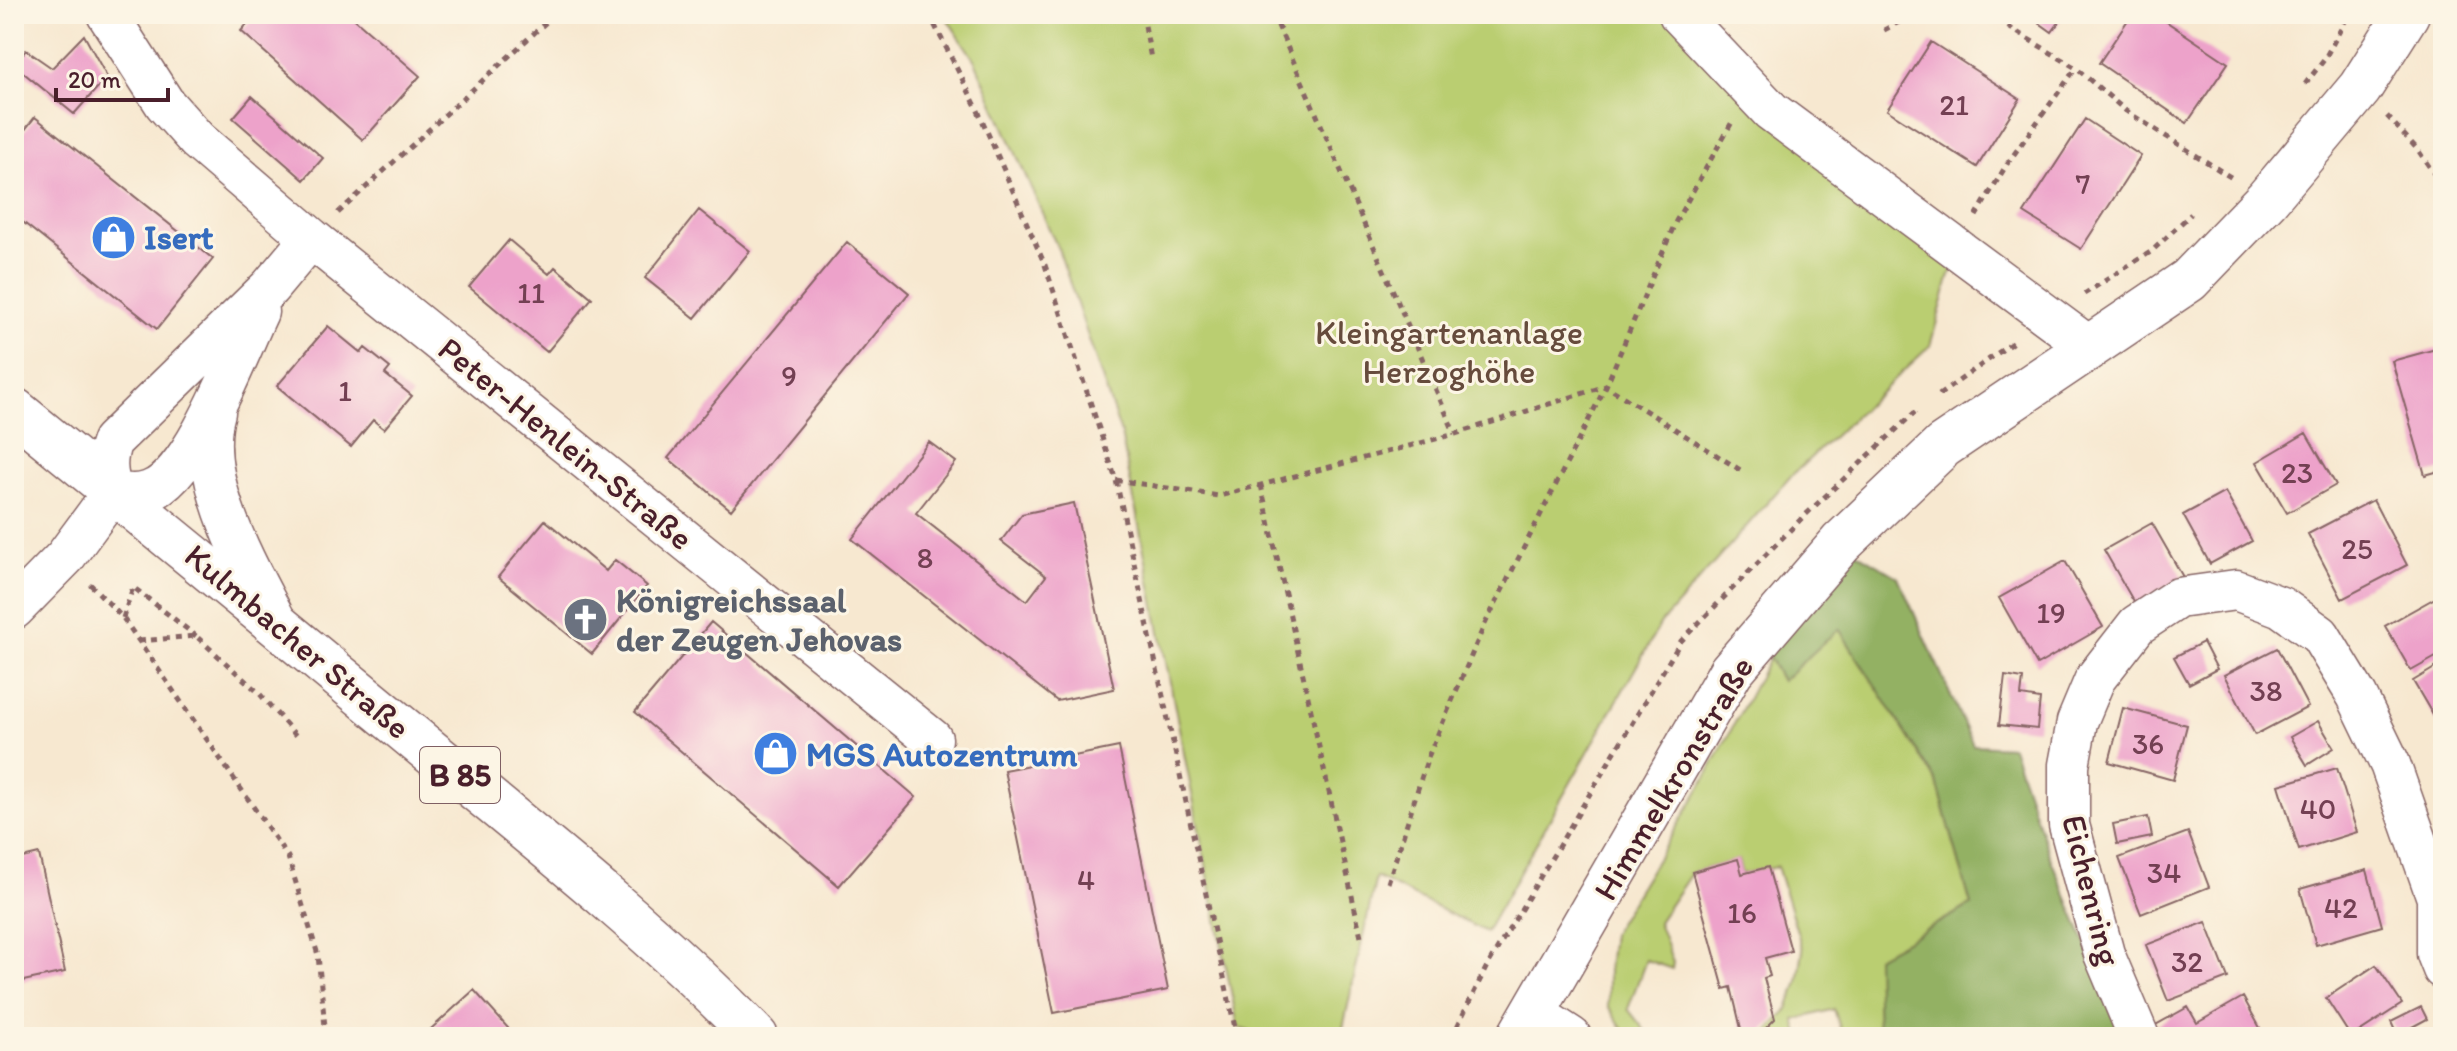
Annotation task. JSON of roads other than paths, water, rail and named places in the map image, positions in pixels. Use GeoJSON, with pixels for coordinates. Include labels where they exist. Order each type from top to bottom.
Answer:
{"type":"FeatureCollection","features":[{"type":"Feature","properties":{"kind":"street","name":"Peter-Henlein-Straße"},"geometry":{"type":"LineString","coordinates":[[107,14],[165,104],[197,140],[311,238],[932,739]]}},
{"type":"Feature","properties":{"kind":"street"},"geometry":{"type":"LineString","coordinates":[[1679,14],[1771,111],[2091,348]]}},
{"type":"Feature","properties":{"kind":"street","name":"Himmelkronstraße"},"geometry":{"type":"LineString","coordinates":[[1571,1037],[1526,1025],[1731,671],[1841,543],[1943,446],[2189,280],[2267,199],[2360,88],[2407,14]]}},
{"type":"Feature","properties":{"kind":"street"},"geometry":{"type":"LineString","coordinates":[[113,492],[107,476],[108,452],[112,441],[270,287],[311,238]]}},
{"type":"Feature","properties":{"kind":"street"},"geometry":{"type":"LineString","coordinates":[[113,492],[140,494],[152,491],[162,484],[190,451],[218,401],[270,287]]}},
{"type":"Feature","properties":{"kind":"street"},"geometry":{"type":"LineString","coordinates":[[218,401],[211,441],[215,478],[243,556],[277,623]]}},
{"type":"Feature","properties":{"kind":"street","name":"Kulmbacher Straße"},"geometry":{"type":"LineString","coordinates":[[14,410],[584,877],[756,1037]]}},
{"type":"Feature","properties":{"kind":"street"},"geometry":{"type":"LineString","coordinates":[[14,609],[65,557],[113,492]]}},
{"type":"Feature","properties":{"kind":"street","name":"Eichenring"},"geometry":{"type":"LineString","coordinates":[[2139,1037],[2104,954],[2069,825],[2069,765],[2077,722],[2095,679],[2137,625],[2178,598],[2236,590],[2281,607],[2320,635],[2357,696],[2390,764],[2440,896],[2437,954],[2443,969]]}},
{"type":"Feature","properties":{"kind":"place","name":"Isert"},"geometry":{"type":"Point","coordinates":[113,237]}},
{"type":"Feature","properties":{"kind":"place","name":"Königreichssaal der Zeugen Jehovas"},"geometry":{"type":"Point","coordinates":[585,620]}},
{"type":"Feature","properties":{"kind":"place","name":"MGS Autozentrum"},"geometry":{"type":"Point","coordinates":[775,754]}},
{"type":"Feature","properties":{"kind":"park label","name":"Kleingartenanlage Herzoghöhe"},"geometry":{"type":"Point","coordinates":[1449,352]}}]}
